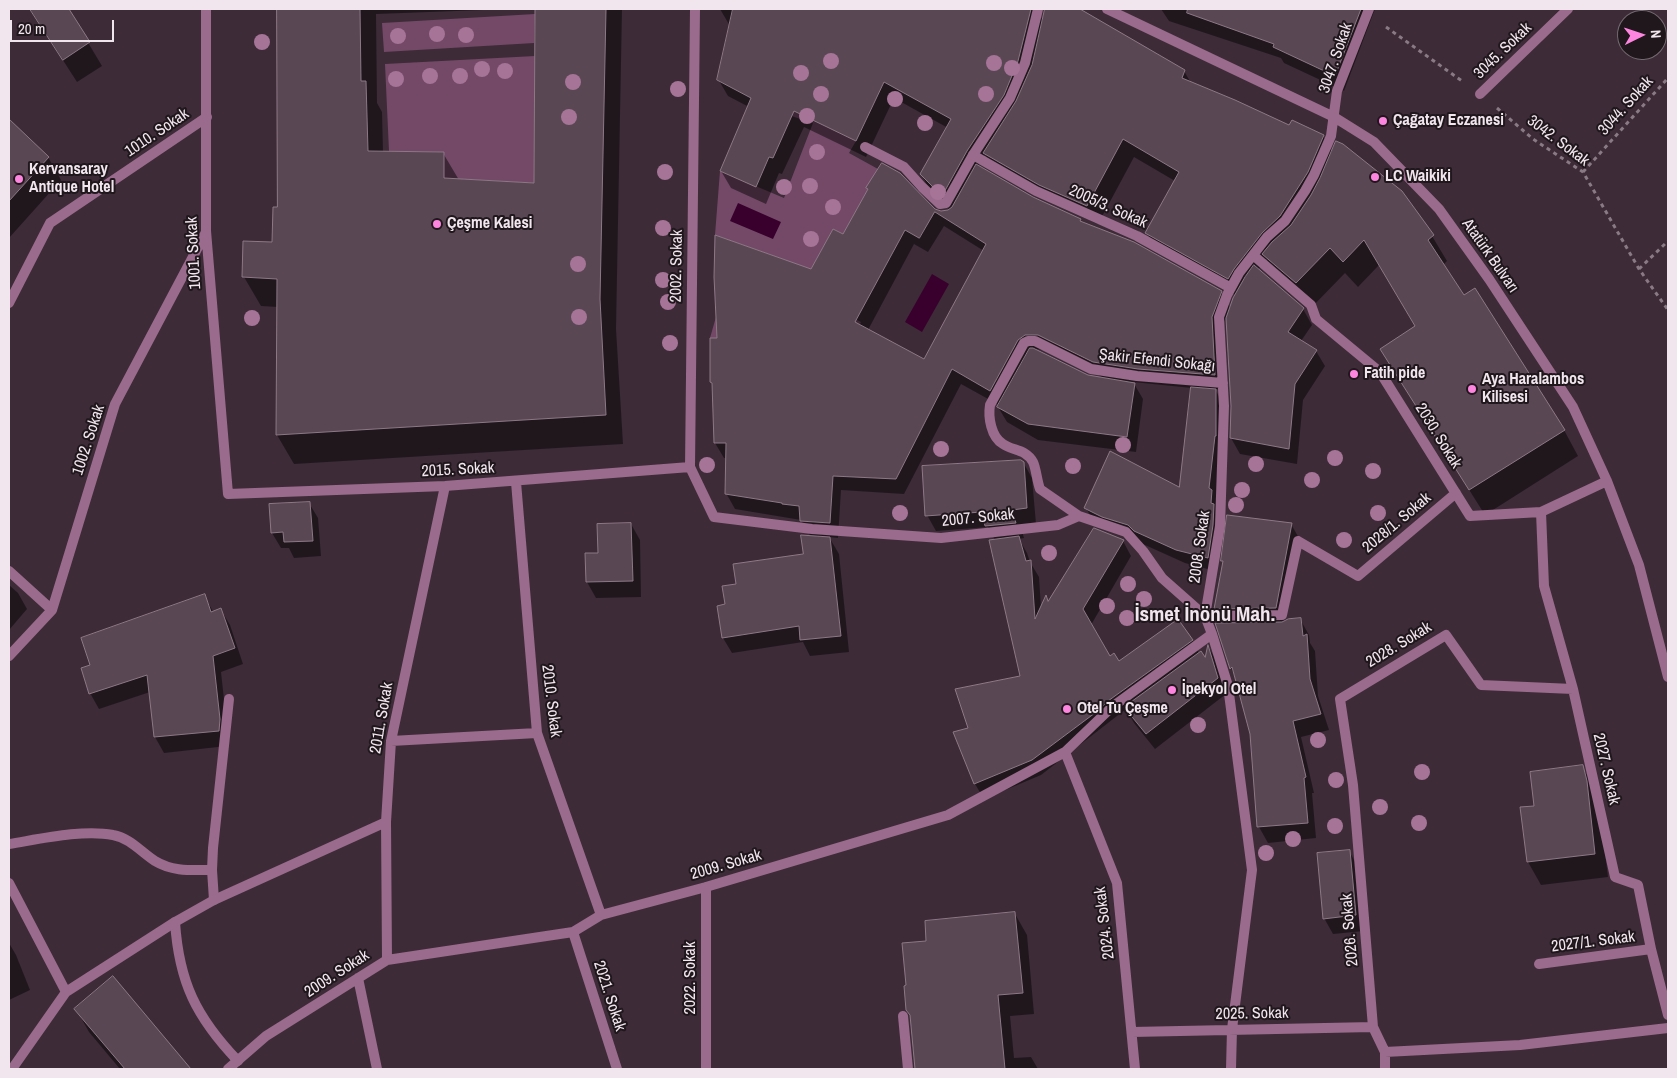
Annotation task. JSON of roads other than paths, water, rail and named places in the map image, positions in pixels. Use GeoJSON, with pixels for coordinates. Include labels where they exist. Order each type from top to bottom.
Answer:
{"type":"FeatureCollection","features":[{"type":"Feature","properties":{"kind":"street","name":"1001. Sokak"},"geometry":{"type":"LineString","coordinates":[[206,9],[206,231],[228,494]]}},
{"type":"Feature","properties":{"kind":"street","name":"2002. Sokak"},"geometry":{"type":"LineString","coordinates":[[695,9],[690,467],[714,517]]}},
{"type":"Feature","properties":{"kind":"street"},"geometry":{"type":"LineString","coordinates":[[865,147],[904,167],[922,187],[942,204],[948,201],[973,155],[1010,98],[1025,62],[1038,9]]}},
{"type":"Feature","properties":{"kind":"street","name":"Atatürk Bulvarı"},"geometry":{"type":"LineString","coordinates":[[1107,9],[1334,117],[1374,142],[1439,210],[1489,279],[1573,407],[1607,481],[1639,565],[1668,677]]}},
{"type":"Feature","properties":{"kind":"street","name":"3045. Sokak"},"geometry":{"type":"LineString","coordinates":[[1480,94],[1568,9]]}},
{"type":"Feature","properties":{"kind":"street","name":"3047. Sokak"},"geometry":{"type":"LineString","coordinates":[[1334,117],[1337,91],[1368,11]]}},
{"type":"Feature","properties":{"kind":"street","name":"2008. Sokak"},"geometry":{"type":"LineString","coordinates":[[1205,616],[1220,526],[1224,406],[1219,317],[1226,295],[1239,273],[1267,236],[1285,221],[1305,191],[1331,136],[1334,117]]}},
{"type":"Feature","properties":{"kind":"street","name":"1010. Sokak"},"geometry":{"type":"LineString","coordinates":[[9,303],[50,223],[207,118]]}},
{"type":"Feature","properties":{"kind":"street","name":"2005/3. Sokak"},"geometry":{"type":"LineString","coordinates":[[973,155],[1036,191],[1137,236],[1231,288]]}},
{"type":"Feature","properties":{"kind":"street","name":"1002. Sokak"},"geometry":{"type":"LineString","coordinates":[[9,656],[52,610],[115,404],[206,231]]}},
{"type":"Feature","properties":{"kind":"street","name":"2030. Sokak"},"geometry":{"type":"LineString","coordinates":[[1252,255],[1311,305],[1316,319],[1380,372],[1470,516],[1541,512],[1607,481]]}},
{"type":"Feature","properties":{"kind":"street","name":"Şakir Efendi Sokağı"},"geometry":{"type":"LineString","coordinates":[[1079,516],[1040,489],[1033,462],[1023,451],[1002,444],[992,429],[989,415],[990,405],[1024,343],[1035,341],[1091,369],[1137,376],[1223,383]]}},
{"type":"Feature","properties":{"kind":"street","name":"2015. Sokak"},"geometry":{"type":"LineString","coordinates":[[228,494],[516,482],[690,467]]}},
{"type":"Feature","properties":{"kind":"street","name":"2010. Sokak"},"geometry":{"type":"LineString","coordinates":[[516,482],[537,733],[601,915]]}},
{"type":"Feature","properties":{"kind":"street","name":"2011. Sokak"},"geometry":{"type":"LineString","coordinates":[[387,960],[386,822],[391,741],[445,486]]}},
{"type":"Feature","properties":{"kind":"street","name":"2028/1. Sokak"},"geometry":{"type":"LineString","coordinates":[[1205,616],[1282,615],[1298,541],[1358,576],[1456,493]]}},
{"type":"Feature","properties":{"kind":"street","name":"2027. Sokak"},"geometry":{"type":"LineString","coordinates":[[1541,512],[1544,586],[1573,689],[1616,877],[1638,885],[1651,949],[1668,1015]]}},
{"type":"Feature","properties":{"kind":"street"},"geometry":{"type":"LineString","coordinates":[[1079,516],[1126,532],[1143,551],[1162,578],[1205,616],[1228,686],[1252,870],[1232,1029],[1231,1069]]}},
{"type":"Feature","properties":{"kind":"street","name":"2007. Sokak"},"geometry":{"type":"LineString","coordinates":[[714,517],[812,529],[941,538],[1058,524],[1079,516]]}},
{"type":"Feature","properties":{"kind":"street"},"geometry":{"type":"LineString","coordinates":[[9,571],[52,610]]}},
{"type":"Feature","properties":{"kind":"street","name":"2009. Sokak"},"geometry":{"type":"LineString","coordinates":[[228,1069],[266,1036],[387,960],[573,932],[601,915],[706,887],[948,815],[1065,752],[1112,707],[1212,634]]}},
{"type":"Feature","properties":{"kind":"street","name":"2028. Sokak"},"geometry":{"type":"LineString","coordinates":[[1340,699],[1446,635],[1480,685],[1573,689]]}},
{"type":"Feature","properties":{"kind":"street"},"geometry":{"type":"LineString","coordinates":[[214,900],[213,848],[229,698]]}},
{"type":"Feature","properties":{"kind":"street","name":"2026. Sokak"},"geometry":{"type":"LineString","coordinates":[[1340,699],[1353,785],[1373,1027],[1385,1052],[1385,1069]]}},
{"type":"Feature","properties":{"kind":"street"},"geometry":{"type":"LineString","coordinates":[[391,741],[537,733]]}},
{"type":"Feature","properties":{"kind":"street","name":"2024. Sokak"},"geometry":{"type":"LineString","coordinates":[[1065,752],[1117,883],[1135,1069]]}},
{"type":"Feature","properties":{"kind":"street"},"geometry":{"type":"LineString","coordinates":[[12,1069],[66,992],[175,922],[214,900],[386,822]]}},
{"type":"Feature","properties":{"kind":"street"},"geometry":{"type":"LineString","coordinates":[[9,844],[82,834],[114,835],[129,841],[155,861],[167,866],[180,870],[212,870]]}},
{"type":"Feature","properties":{"kind":"street"},"geometry":{"type":"LineString","coordinates":[[9,883],[66,992]]}},
{"type":"Feature","properties":{"kind":"street","name":"2022. Sokak"},"geometry":{"type":"LineString","coordinates":[[706,887],[706,1069]]}},
{"type":"Feature","properties":{"kind":"street"},"geometry":{"type":"LineString","coordinates":[[175,922],[179,955],[190,995],[203,1019],[219,1041],[238,1061]]}},
{"type":"Feature","properties":{"kind":"street","name":"2021. Sokak"},"geometry":{"type":"LineString","coordinates":[[573,932],[617,1069]]}},
{"type":"Feature","properties":{"kind":"street","name":"2027/1. Sokak"},"geometry":{"type":"LineString","coordinates":[[1539,964],[1651,949]]}},
{"type":"Feature","properties":{"kind":"street"},"geometry":{"type":"LineString","coordinates":[[358,978],[377,1069]]}},
{"type":"Feature","properties":{"kind":"street"},"geometry":{"type":"LineString","coordinates":[[903,1016],[908,1069]]}},
{"type":"Feature","properties":{"kind":"street","name":"2025. Sokak"},"geometry":{"type":"LineString","coordinates":[[1132,1032],[1373,1027]]}},
{"type":"Feature","properties":{"kind":"street"},"geometry":{"type":"LineString","coordinates":[[1385,1052],[1520,1045],[1668,1028]]}},
{"type":"Feature","properties":{"kind":"place","name":"Çağatay Eczanesi"},"geometry":{"type":"Point","coordinates":[1383,121]}},
{"type":"Feature","properties":{"kind":"place","name":"LC Waikiki"},"geometry":{"type":"Point","coordinates":[1375,177]}},
{"type":"Feature","properties":{"kind":"place","name":"Kervansaray Antique Hotel"},"geometry":{"type":"Point","coordinates":[19,179]}},
{"type":"Feature","properties":{"kind":"place","name":"Çeşme Kalesi"},"geometry":{"type":"Point","coordinates":[437,224]}},
{"type":"Feature","properties":{"kind":"place","name":"Fatih pide"},"geometry":{"type":"Point","coordinates":[1354,374]}},
{"type":"Feature","properties":{"kind":"place","name":"Aya Haralambos Kilisesi"},"geometry":{"type":"Point","coordinates":[1472,389]}},
{"type":"Feature","properties":{"kind":"place","name":"İpekyol Otel"},"geometry":{"type":"Point","coordinates":[1172,690]}},
{"type":"Feature","properties":{"kind":"place","name":"Otel Tu Çeşme"},"geometry":{"type":"Point","coordinates":[1067,709]}},
{"type":"Feature","properties":{"kind":"district","name":"İsmet İnönü Mah."},"geometry":{"type":"Point","coordinates":[1205,615]}}]}
